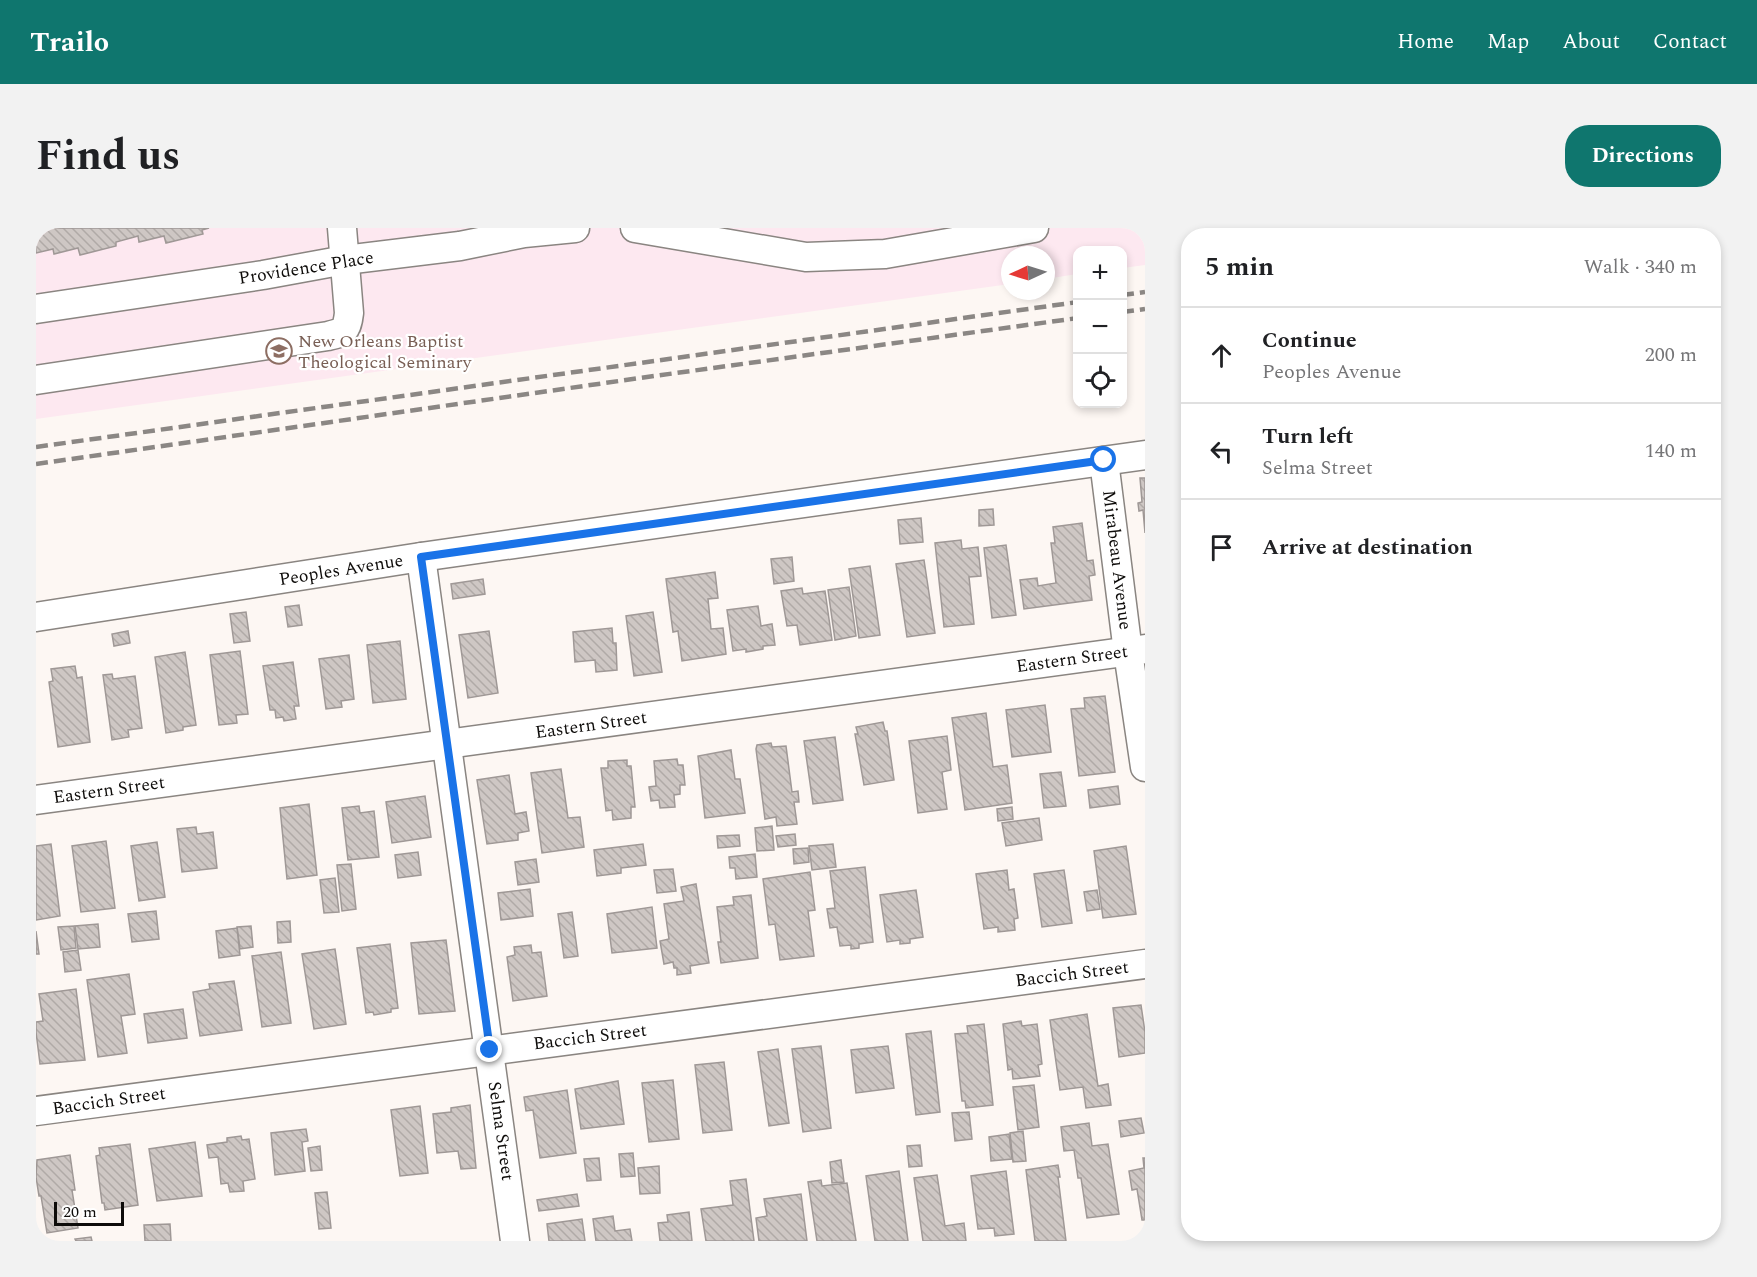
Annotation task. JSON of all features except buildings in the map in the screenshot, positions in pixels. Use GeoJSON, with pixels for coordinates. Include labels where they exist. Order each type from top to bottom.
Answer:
{"type":"FeatureCollection","features":[{"type":"Feature","properties":{"kind":"street"},"geometry":{"type":"LineString","coordinates":[[36,380],[342,332],[348,323],[349,313],[342,228]]}},
{"type":"Feature","properties":{"kind":"street","name":"Providence Place"},"geometry":{"type":"LineString","coordinates":[[36,309],[345,261],[436,238],[460,246],[524,230],[575,228]]}},
{"type":"Feature","properties":{"kind":"street"},"geometry":{"type":"LineString","coordinates":[[635,228],[806,257],[885,254],[1034,228]]}},
{"type":"Feature","properties":{"kind":"street","name":"Peoples Avenue"},"geometry":{"type":"LineString","coordinates":[[36,617],[421,557],[1145,455]]}},
{"type":"Feature","properties":{"kind":"street","name":"Mirabeau Avenue"},"geometry":{"type":"LineString","coordinates":[[1104,460],[1137,651],[1145,767]]}},
{"type":"Feature","properties":{"kind":"street","name":"Selma Street"},"geometry":{"type":"LineString","coordinates":[[421,557],[515,1241]]}},
{"type":"Feature","properties":{"kind":"street","name":"Eastern Street"},"geometry":{"type":"LineString","coordinates":[[36,800],[1137,651]]}},
{"type":"Feature","properties":{"kind":"street","name":"Baccich Street"},"geometry":{"type":"LineString","coordinates":[[36,1111],[1145,964]]}},
{"type":"Feature","properties":{"kind":"shaded area","name":"New Orleans Baptist Theological Seminary"},"geometry":{"type":"Polygon","coordinates":[[[36,228],[1145,228],[1145,265],[1127,267],[1127,246],[1073,246],[1073,275],[1055,278],[1055,246],[1001,246],[1001,285],[36,419],[36,228]]]}},
{"type":"Feature","properties":{"kind":"railway"},"geometry":{"type":"LineString","coordinates":[[1127,294],[1145,292]]}},
{"type":"Feature","properties":{"kind":"railway"},"geometry":{"type":"LineString","coordinates":[[36,447],[1073,303]]}},
{"type":"Feature","properties":{"kind":"railway"},"geometry":{"type":"LineString","coordinates":[[1127,311],[1145,309]]}},
{"type":"Feature","properties":{"kind":"railway"},"geometry":{"type":"LineString","coordinates":[[36,464],[1073,319]]}},
{"type":"Feature","properties":{"kind":"place","name":"New Orleans Baptist Theological Seminary"},"geometry":{"type":"Point","coordinates":[279,351]}},
{"type":"Feature","properties":{"kind":"route"},"geometry":{"type":"LineString","coordinates":[[490,1050],[421,557],[1104,460]]}}]}
